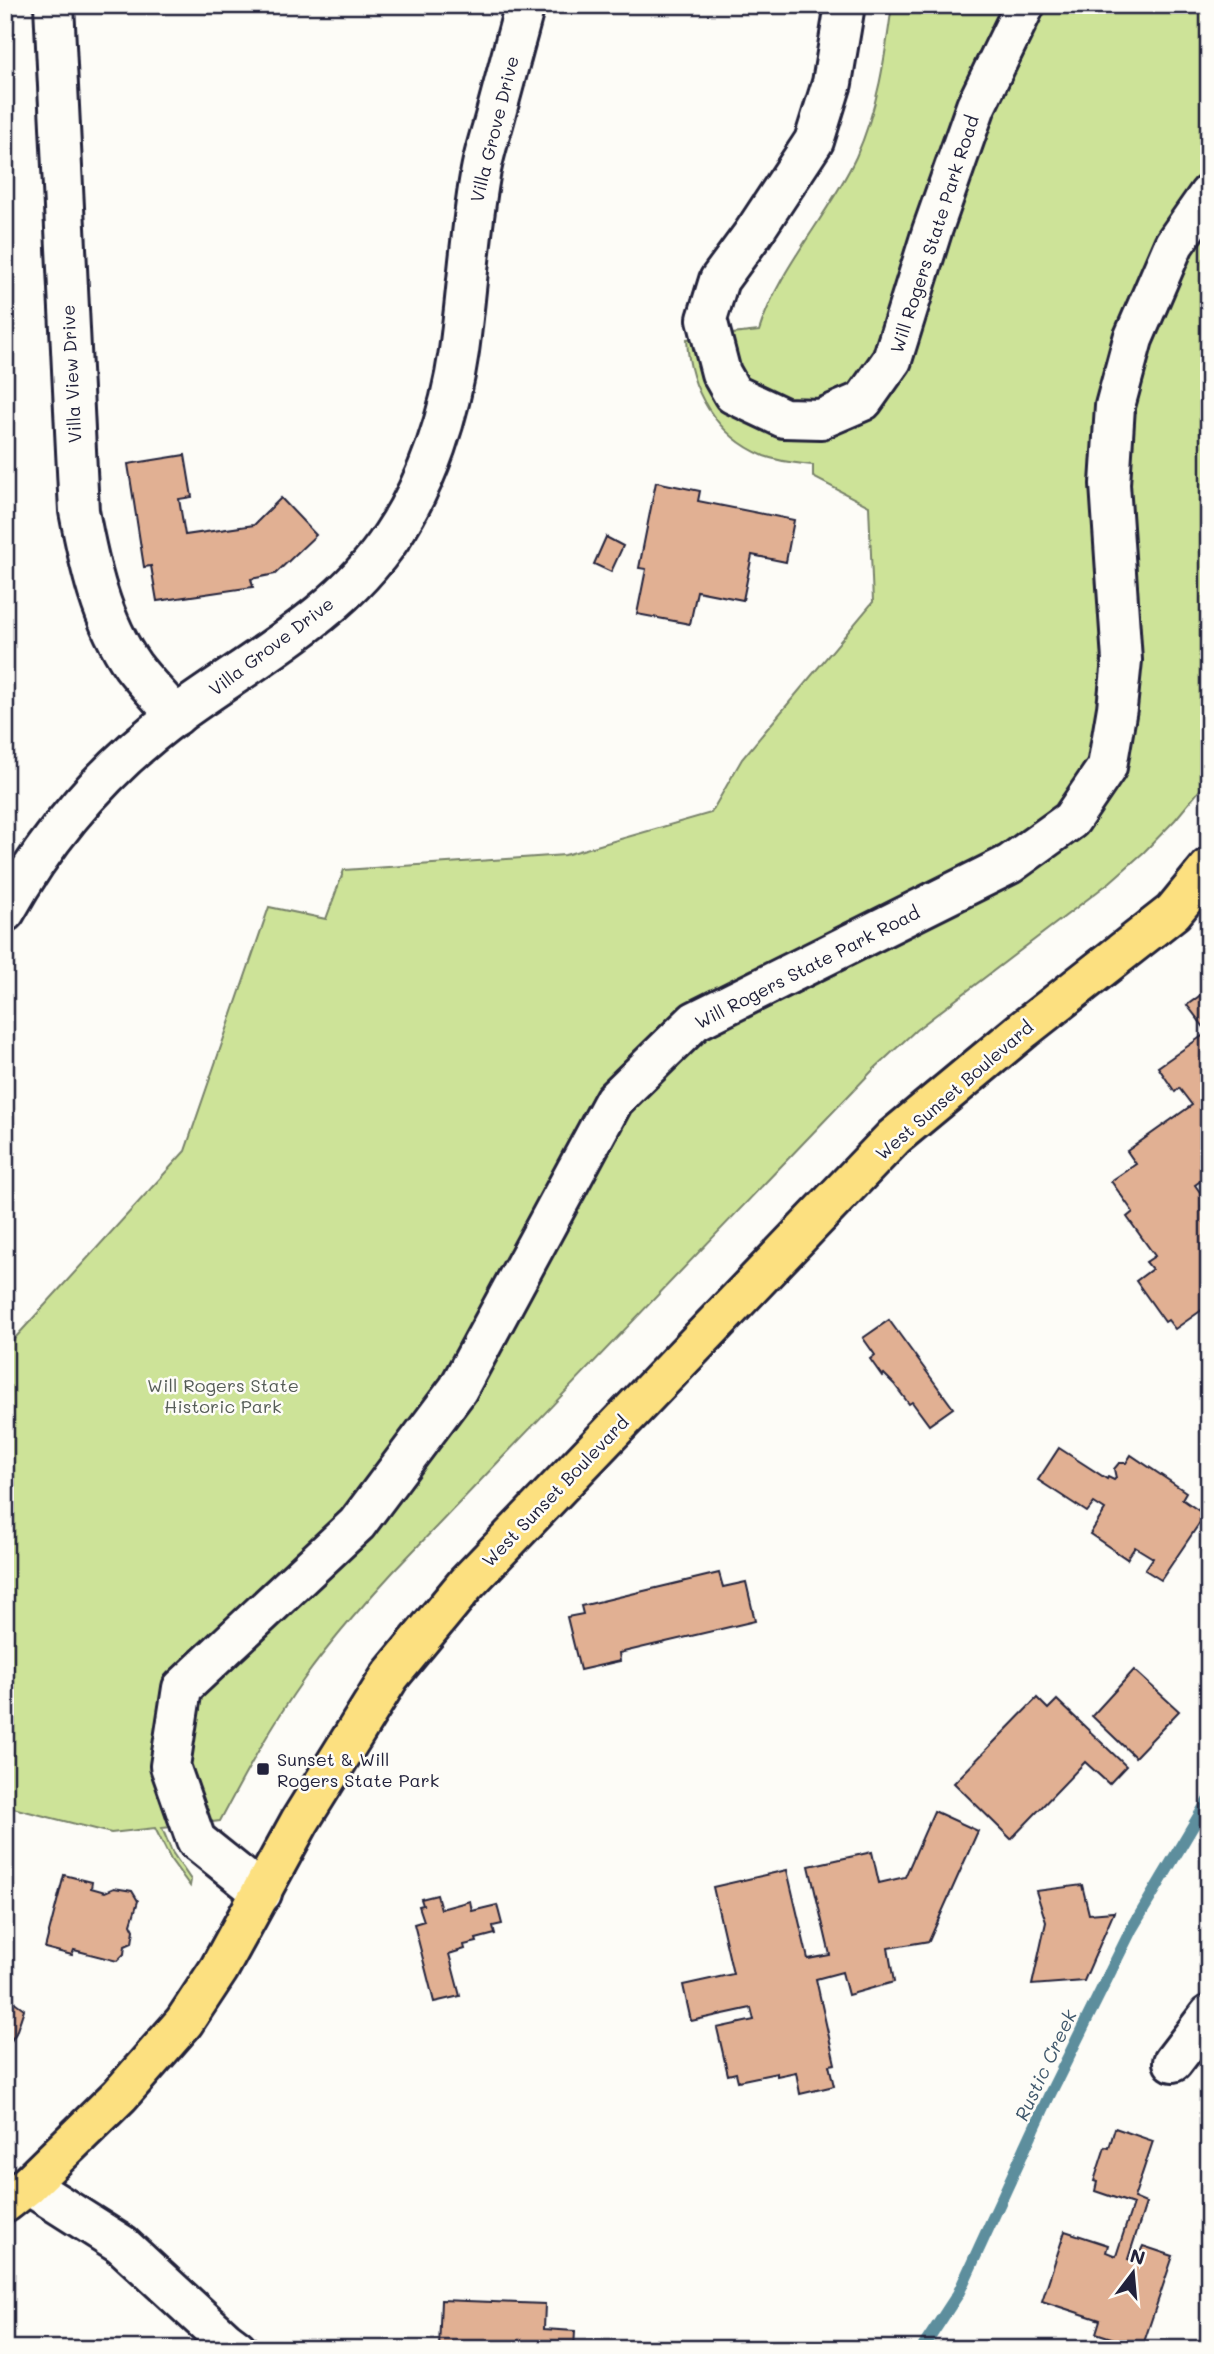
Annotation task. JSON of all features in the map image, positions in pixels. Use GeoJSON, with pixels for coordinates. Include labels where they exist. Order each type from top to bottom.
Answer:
{"type":"FeatureCollection","features":[{"type":"Feature","properties":{"kind":"main road","name":"West Sunset Boulevard"},"geometry":{"type":"LineString","coordinates":[[17,2194],[120,2095],[184,2022],[262,1893],[300,1821],[390,1676],[466,1584],[894,1137],[1024,1029],[1173,912],[1209,868]]}},
{"type":"Feature","properties":{"kind":"street","name":"Villa View Drive"},"geometry":{"type":"LineString","coordinates":[[54,5],[79,511],[90,566],[105,614],[132,665],[176,716]]}},
{"type":"Feature","properties":{"kind":"street","name":"Villa Grove Drive"},"geometry":{"type":"LineString","coordinates":[[5,912],[25,877],[72,814],[121,761],[176,716],[315,618],[360,575],[392,536],[425,474],[447,409],[459,352],[471,230],[480,171],[525,5]]}},
{"type":"Feature","properties":{"kind":"street","name":"Will Rogers State Park Road"},"geometry":{"type":"LineString","coordinates":[[845,5],[832,83],[814,141],[719,280],[708,319],[721,373],[733,394],[784,418],[821,419],[863,401],[892,360],[932,231],[976,106],[1025,5]]}},
{"type":"Feature","properties":{"kind":"street","name":"Will Rogers State Park Road"},"geometry":{"type":"LineString","coordinates":[[262,1893],[196,1840],[170,1766],[182,1688],[357,1524],[458,1389],[614,1100],[695,1021],[1010,864],[1071,820],[1107,767],[1122,660],[1110,484],[1115,406],[1133,340],[1174,244],[1209,194]]}},
{"type":"Feature","properties":{"kind":"street"},"geometry":{"type":"LineString","coordinates":[[1173,2062],[1209,2015]]}},
{"type":"Feature","properties":{"kind":"street"},"geometry":{"type":"LineString","coordinates":[[17,2194],[121,2244],[237,2349]]}},
{"type":"Feature","properties":{"kind":"green space","name":"Will Rogers State Historic Park"},"geometry":{"type":"Polygon","coordinates":[[[892,5],[1209,5],[1209,779],[1175,820],[1110,882],[916,1030],[873,1070],[393,1572],[325,1651],[292,1696],[220,1821],[162,1828],[172,1852],[191,1880],[190,1886],[171,1860],[155,1828],[111,1833],[5,1806],[5,1739],[13,1665],[5,1664],[5,1349],[185,1151],[269,907],[326,919],[344,870],[565,855],[711,813],[742,759],[873,602],[869,506],[813,477],[813,465],[764,456],[732,436],[708,409],[700,393],[693,376],[687,339],[759,331],[779,285],[845,179],[864,139],[880,82],[892,5]]]}},
{"type":"Feature","properties":{"kind":"building"},"geometry":{"type":"Polygon","coordinates":[[[185,455],[192,497],[179,499],[185,535],[254,525],[281,498],[316,535],[275,574],[251,579],[253,587],[157,601],[151,566],[144,567],[128,464],[185,455]]]}},
{"type":"Feature","properties":{"kind":"building"},"geometry":{"type":"Polygon","coordinates":[[[656,482],[700,491],[698,501],[794,520],[786,562],[752,555],[743,600],[697,591],[690,624],[637,614],[646,569],[639,568],[656,482]]]}},
{"type":"Feature","properties":{"kind":"building"},"geometry":{"type":"Polygon","coordinates":[[[606,537],[623,546],[611,572],[594,564],[606,537]]]}},
{"type":"Feature","properties":{"kind":"building"},"geometry":{"type":"Polygon","coordinates":[[[1209,989],[1209,1028],[1206,1030],[1187,1005],[1209,989]]]}},
{"type":"Feature","properties":{"kind":"building"},"geometry":{"type":"Polygon","coordinates":[[[1205,1034],[1209,1039],[1209,1175],[1195,1185],[1207,1202],[1202,1206],[1209,1214],[1209,1305],[1175,1329],[1168,1320],[1165,1322],[1136,1281],[1152,1269],[1146,1262],[1155,1256],[1127,1217],[1133,1212],[1111,1181],[1136,1164],[1127,1151],[1192,1105],[1179,1088],[1175,1092],[1158,1067],[1205,1034]]]}},
{"type":"Feature","properties":{"kind":"building"},"geometry":{"type":"Polygon","coordinates":[[[889,1320],[953,1408],[929,1425],[912,1402],[909,1404],[870,1359],[875,1355],[863,1338],[889,1320]]]}},
{"type":"Feature","properties":{"kind":"building"},"geometry":{"type":"Polygon","coordinates":[[[1059,1448],[1107,1479],[1108,1477],[1114,1480],[1114,1469],[1119,1463],[1126,1463],[1131,1455],[1186,1492],[1182,1499],[1205,1515],[1161,1580],[1145,1570],[1153,1558],[1135,1547],[1127,1559],[1090,1534],[1105,1510],[1094,1503],[1087,1512],[1038,1480],[1059,1448]]]}},
{"type":"Feature","properties":{"kind":"building"},"geometry":{"type":"Polygon","coordinates":[[[719,1573],[723,1587],[746,1582],[755,1621],[619,1653],[620,1661],[580,1670],[567,1617],[583,1614],[581,1606],[719,1573]]]}},
{"type":"Feature","properties":{"kind":"building"},"geometry":{"type":"Polygon","coordinates":[[[1134,1670],[1179,1711],[1135,1757],[1092,1716],[1134,1670]]]}},
{"type":"Feature","properties":{"kind":"building"},"geometry":{"type":"Polygon","coordinates":[[[1037,1698],[1048,1709],[1057,1700],[1126,1766],[1109,1784],[1085,1762],[1011,1839],[954,1783],[1037,1698]]]}},
{"type":"Feature","properties":{"kind":"building"},"geometry":{"type":"Polygon","coordinates":[[[934,1811],[978,1831],[929,1941],[888,1948],[894,1982],[848,1995],[842,1972],[816,1979],[835,2064],[829,2065],[834,2086],[800,2094],[796,2072],[738,2081],[736,2073],[728,2075],[717,2028],[754,2020],[751,2008],[691,2021],[683,1985],[733,1974],[713,1887],[787,1870],[808,1959],[830,1955],[809,1866],[872,1852],[879,1883],[905,1877],[934,1811]]]}},
{"type":"Feature","properties":{"kind":"building"},"geometry":{"type":"Polygon","coordinates":[[[64,1875],[92,1882],[91,1888],[105,1892],[114,1888],[132,1891],[138,1901],[131,1924],[134,1930],[132,1943],[125,1946],[124,1954],[117,1961],[74,1950],[72,1955],[45,1948],[64,1875]]]}},
{"type":"Feature","properties":{"kind":"building"},"geometry":{"type":"Polygon","coordinates":[[[1082,1885],[1089,1914],[1114,1912],[1084,1981],[1032,1985],[1046,1922],[1036,1891],[1082,1885]]]}},
{"type":"Feature","properties":{"kind":"building"},"geometry":{"type":"Polygon","coordinates":[[[437,1895],[441,1909],[470,1901],[472,1911],[497,1905],[502,1924],[493,1926],[495,1934],[476,1939],[477,1942],[464,1945],[465,1949],[449,1954],[460,1996],[434,2002],[414,1924],[424,1921],[419,1906],[423,1905],[421,1899],[437,1895]]]}},
{"type":"Feature","properties":{"kind":"building"},"geometry":{"type":"Polygon","coordinates":[[[5,1995],[24,2009],[16,2033],[5,2050],[5,1995]]]}},
{"type":"Feature","properties":{"kind":"building"},"geometry":{"type":"Polygon","coordinates":[[[1115,2128],[1153,2141],[1134,2198],[1146,2203],[1128,2259],[1136,2261],[1143,2246],[1173,2256],[1142,2348],[1096,2333],[1100,2320],[1042,2301],[1065,2231],[1108,2245],[1106,2252],[1116,2256],[1133,2204],[1095,2191],[1097,2182],[1094,2181],[1105,2147],[1109,2148],[1115,2128]]]}},
{"type":"Feature","properties":{"kind":"building"},"geometry":{"type":"Polygon","coordinates":[[[441,2300],[545,2304],[544,2329],[575,2331],[574,2349],[439,2349],[441,2300]]]}},
{"type":"Feature","properties":{"kind":"waterway","name":"Rustic Creek"},"geometry":{"type":"LineString","coordinates":[[922,2349],[958,2294],[1049,2096],[1131,1930],[1209,1799]]}},
{"type":"Feature","properties":{"kind":"place","name":"Sunset & Will Rogers State Park"},"geometry":{"type":"Point","coordinates":[263,1769]}}]}
